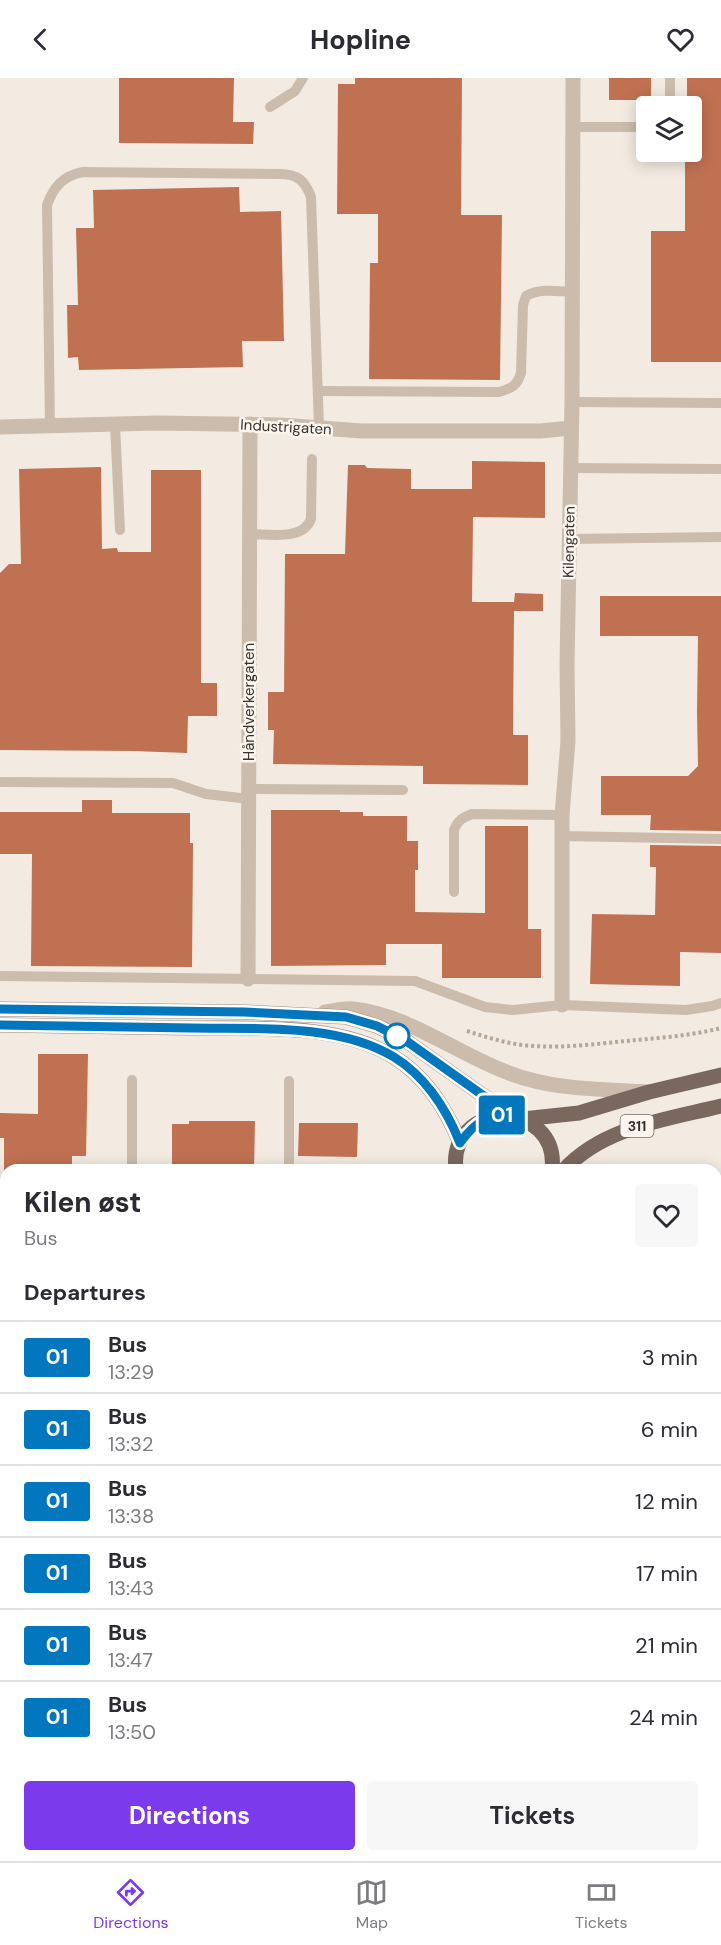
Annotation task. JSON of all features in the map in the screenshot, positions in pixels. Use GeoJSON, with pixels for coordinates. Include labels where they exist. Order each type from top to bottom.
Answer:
{"type":"FeatureCollection","features":[{"type":"Feature","properties":{"kind":"main road"},"geometry":{"type":"LineString","coordinates":[[0,1009],[309,1014],[346,1017],[377,1026],[405,1040],[481,1094],[535,1126],[544,1136],[550,1149],[551,1164]]}},
{"type":"Feature","properties":{"kind":"main road"},"geometry":{"type":"LineString","coordinates":[[0,1025],[270,1030],[341,1036],[395,1057],[420,1078],[437,1098],[451,1121],[460,1143]]}},
{"type":"Feature","properties":{"kind":"main road"},"geometry":{"type":"LineString","coordinates":[[453,1164],[460,1143],[470,1129],[484,1119],[501,1115],[520,1118],[579,1113],[649,1092],[721,1075]]}},
{"type":"Feature","properties":{"kind":"main road","name":"311"},"geometry":{"type":"LineString","coordinates":[[572,1164],[595,1146],[632,1128],[721,1106]]}},
{"type":"Feature","properties":{"kind":"street","name":"Kilengaten"},"geometry":{"type":"LineString","coordinates":[[562,1005],[562,815],[568,741],[573,78]]}},
{"type":"Feature","properties":{"kind":"street","name":"Industrigaten"},"geometry":{"type":"LineString","coordinates":[[0,427],[250,424],[362,431],[540,431],[571,428]]}},
{"type":"Feature","properties":{"kind":"street","name":"Håndverkergaten"},"geometry":{"type":"LineString","coordinates":[[248,979],[250,424]]}},
{"type":"Feature","properties":{"kind":"street"},"geometry":{"type":"LineString","coordinates":[[309,1014],[351,1009],[383,1015],[475,1060],[510,1074],[568,1087],[649,1092]]}},
{"type":"Feature","properties":{"kind":"lane"},"geometry":{"type":"LineString","coordinates":[[270,107],[294,91],[303,78]]}},
{"type":"Feature","properties":{"kind":"lane"},"geometry":{"type":"LineString","coordinates":[[670,78],[670,96]]}},
{"type":"Feature","properties":{"kind":"lane"},"geometry":{"type":"LineString","coordinates":[[573,127],[636,127]]}},
{"type":"Feature","properties":{"kind":"lane"},"geometry":{"type":"LineString","coordinates":[[50,426],[47,205],[53,189],[62,180],[72,174],[83,172],[290,174],[300,178],[307,186],[310,197],[319,428]]}},
{"type":"Feature","properties":{"kind":"lane"},"geometry":{"type":"LineString","coordinates":[[318,391],[499,392],[511,389],[518,383],[521,373],[523,304],[526,296],[534,291],[544,290],[572,292]]}},
{"type":"Feature","properties":{"kind":"lane"},"geometry":{"type":"LineString","coordinates":[[572,402],[721,403]]}},
{"type":"Feature","properties":{"kind":"lane"},"geometry":{"type":"LineString","coordinates":[[116,424],[120,530]]}},
{"type":"Feature","properties":{"kind":"lane"},"geometry":{"type":"LineString","coordinates":[[249,534],[289,534],[308,527],[311,519],[312,459]]}},
{"type":"Feature","properties":{"kind":"lane"},"geometry":{"type":"LineString","coordinates":[[570,468],[721,469]]}},
{"type":"Feature","properties":{"kind":"lane"},"geometry":{"type":"LineString","coordinates":[[569,539],[721,537]]}},
{"type":"Feature","properties":{"kind":"lane"},"geometry":{"type":"LineString","coordinates":[[0,782],[173,783],[206,794],[403,790]]}},
{"type":"Feature","properties":{"kind":"lane"},"geometry":{"type":"LineString","coordinates":[[454,892],[454,830],[457,822],[462,818],[472,814],[562,815]]}},
{"type":"Feature","properties":{"kind":"lane"},"geometry":{"type":"LineString","coordinates":[[562,836],[721,839]]}},
{"type":"Feature","properties":{"kind":"lane"},"geometry":{"type":"LineString","coordinates":[[0,976],[415,981],[485,1007],[513,1010],[562,1005],[686,1010],[721,1003]]}},
{"type":"Feature","properties":{"kind":"lane"},"geometry":{"type":"LineString","coordinates":[[132,1080],[132,1164]]}},
{"type":"Feature","properties":{"kind":"lane"},"geometry":{"type":"LineString","coordinates":[[289,1081],[289,1164]]}},
{"type":"Feature","properties":{"kind":"path"},"geometry":{"type":"LineString","coordinates":[[585,1045],[706,1032],[721,1028]]}},
{"type":"Feature","properties":{"kind":"building"},"geometry":{"type":"Polygon","coordinates":[[[119,78],[234,78],[233,122],[254,122],[253,144],[119,143],[119,78]]]}},
{"type":"Feature","properties":{"kind":"building"},"geometry":{"type":"Polygon","coordinates":[[[355,78],[462,78],[461,215],[502,215],[500,380],[369,379],[370,263],[378,263],[378,214],[337,214],[338,84],[355,84],[355,78]]]}},
{"type":"Feature","properties":{"kind":"building"},"geometry":{"type":"Polygon","coordinates":[[[609,78],[651,78],[651,96],[636,96],[636,100],[609,100],[609,78]]]}},
{"type":"Feature","properties":{"kind":"building"},"geometry":{"type":"Polygon","coordinates":[[[687,78],[721,78],[721,362],[651,362],[651,231],[685,231],[685,162],[702,162],[702,96],[687,96],[687,78]]]}},
{"type":"Feature","properties":{"kind":"building"},"geometry":{"type":"Polygon","coordinates":[[[239,187],[240,212],[281,211],[284,341],[242,341],[243,367],[79,370],[78,357],[68,358],[67,305],[78,305],[76,228],[94,228],[93,190],[239,187]]]}},
{"type":"Feature","properties":{"kind":"building"},"geometry":{"type":"Polygon","coordinates":[[[472,461],[545,462],[545,518],[473,517],[472,602],[514,602],[515,593],[543,594],[543,611],[514,611],[513,735],[528,735],[528,785],[423,784],[423,766],[273,764],[274,730],[268,730],[268,692],[284,692],[285,554],[345,554],[348,465],[411,469],[411,489],[472,489],[472,461]]]}},
{"type":"Feature","properties":{"kind":"building"},"geometry":{"type":"Polygon","coordinates":[[[101,467],[102,549],[117,548],[118,552],[151,552],[151,470],[201,470],[201,683],[217,683],[217,716],[188,716],[187,753],[0,750],[0,573],[9,564],[21,564],[19,469],[101,467]]]}},
{"type":"Feature","properties":{"kind":"building"},"geometry":{"type":"Polygon","coordinates":[[[600,596],[721,596],[721,831],[650,830],[651,815],[601,815],[601,776],[688,776],[698,766],[698,636],[600,636],[600,596]]]}},
{"type":"Feature","properties":{"kind":"building"},"geometry":{"type":"Polygon","coordinates":[[[82,800],[112,800],[112,813],[190,813],[190,843],[193,843],[192,967],[31,966],[32,854],[0,854],[0,812],[82,812],[82,800]]]}},
{"type":"Feature","properties":{"kind":"building"},"geometry":{"type":"Polygon","coordinates":[[[271,810],[340,810],[340,812],[363,812],[363,816],[407,816],[407,841],[418,841],[415,912],[485,913],[485,826],[528,826],[528,929],[541,929],[541,978],[442,978],[442,944],[386,944],[386,965],[271,966],[271,810]]]}},
{"type":"Feature","properties":{"kind":"building"},"geometry":{"type":"Polygon","coordinates":[[[650,845],[721,846],[721,953],[680,952],[680,986],[590,984],[592,914],[655,915],[656,867],[650,867],[650,845]]]}},
{"type":"Feature","properties":{"kind":"building"},"geometry":{"type":"Polygon","coordinates":[[[38,1054],[88,1054],[86,1156],[72,1156],[72,1164],[4,1164],[4,1138],[0,1138],[0,1113],[38,1114],[38,1054]]]}},
{"type":"Feature","properties":{"kind":"building"},"geometry":{"type":"Polygon","coordinates":[[[189,1121],[255,1121],[254,1164],[172,1164],[172,1124],[189,1124],[189,1121]]]}},
{"type":"Feature","properties":{"kind":"building"},"geometry":{"type":"Polygon","coordinates":[[[299,1123],[358,1123],[357,1157],[298,1156],[299,1123]]]}},
{"type":"Feature","properties":{"kind":"bus line","name":"01"},"geometry":{"type":"LineString","coordinates":[[0,1009],[244,1012],[346,1017],[377,1026],[405,1040],[481,1094],[518,1117],[501,1115],[484,1119],[470,1129],[460,1143],[451,1121],[437,1098],[420,1078],[395,1057],[341,1036],[270,1030],[0,1025]]}}]}
